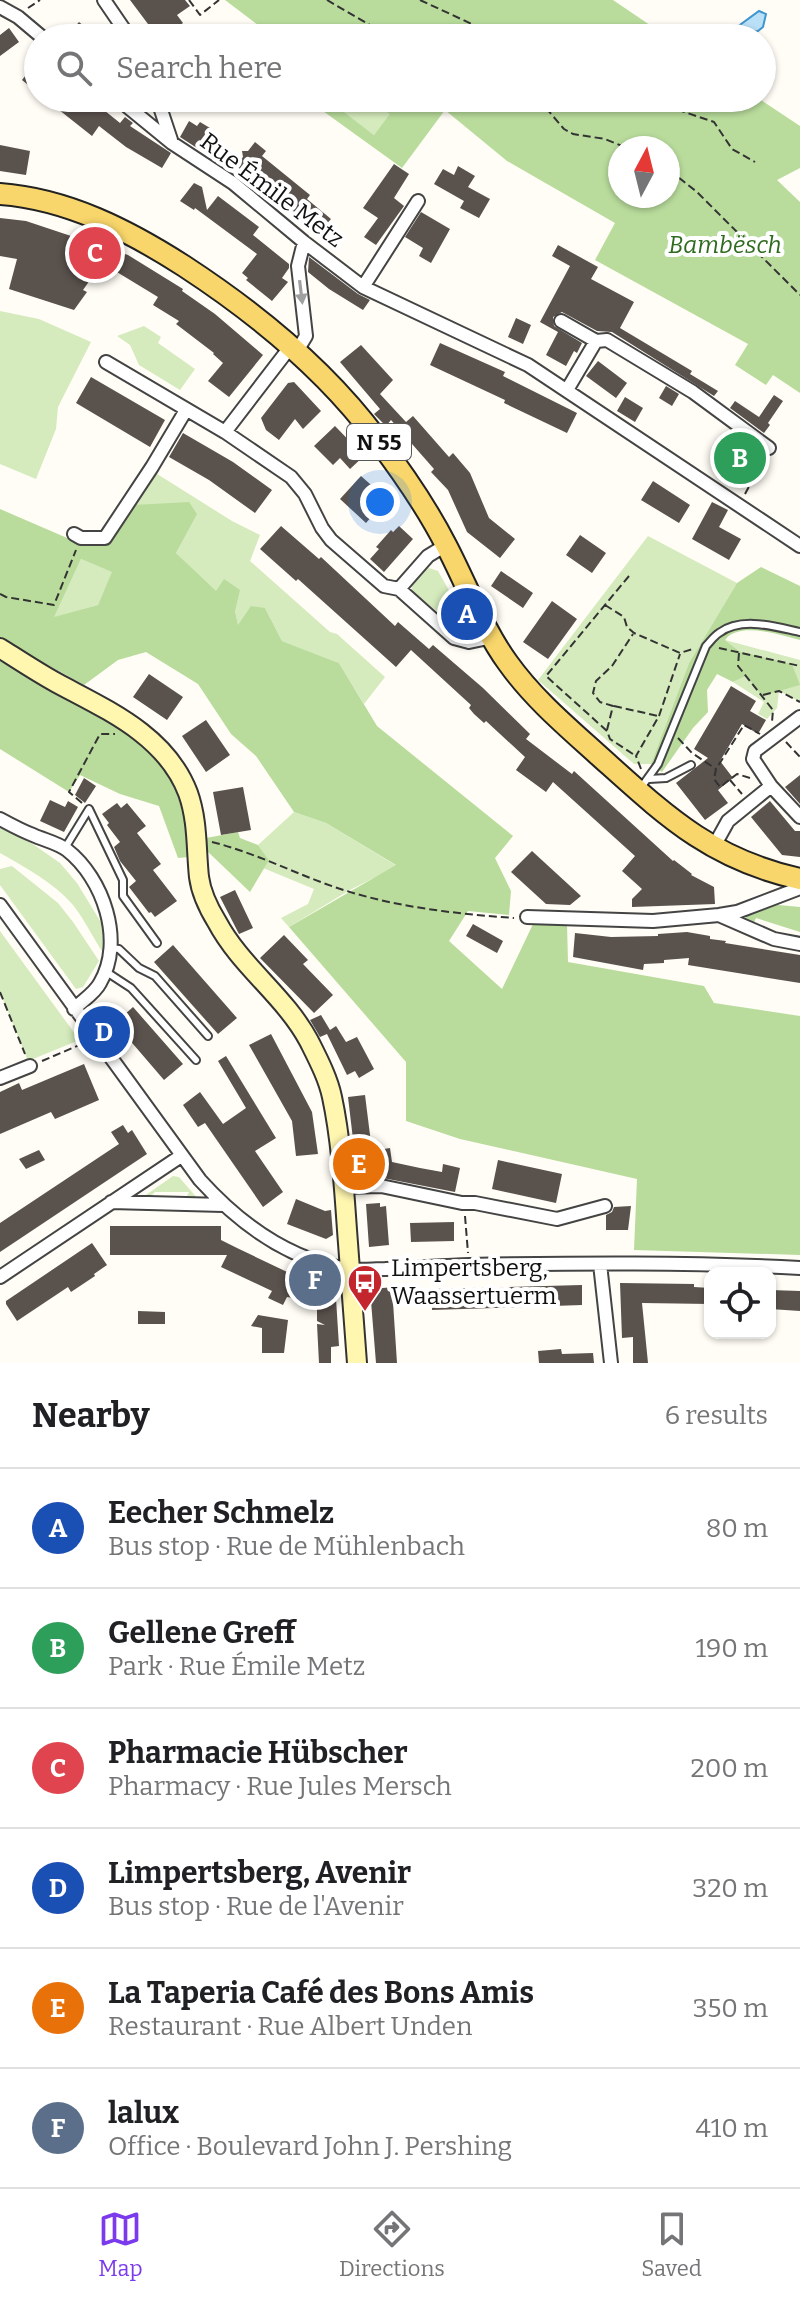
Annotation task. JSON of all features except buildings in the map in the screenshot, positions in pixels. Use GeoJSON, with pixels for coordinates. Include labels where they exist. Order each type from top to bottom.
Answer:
{"type":"FeatureCollection","features":[{"type":"Feature","properties":{"kind":"main road","name":"N 55"},"geometry":{"type":"LineString","coordinates":[[0,194],[64,206],[148,243],[237,302],[294,348],[376,436],[410,484],[446,545],[507,662],[538,699],[643,781],[682,828],[743,863],[800,879]]}},
{"type":"Feature","properties":{"kind":"main road"},"geometry":{"type":"LineString","coordinates":[[0,648],[134,726],[150,739],[188,793],[197,838],[200,880],[211,911],[228,943],[286,1006],[308,1038],[332,1096],[344,1187],[357,1363]]}},
{"type":"Feature","properties":{"kind":"street"},"geometry":{"type":"LineString","coordinates":[[104,0],[120,24]]}},
{"type":"Feature","properties":{"kind":"street"},"geometry":{"type":"LineString","coordinates":[[0,7],[26,24]]}},
{"type":"Feature","properties":{"kind":"street","name":"Rue Émile Metz"},"geometry":{"type":"LineString","coordinates":[[134,112],[172,143],[233,183],[363,287],[528,365],[800,546]]}},
{"type":"Feature","properties":{"kind":"street"},"geometry":{"type":"LineString","coordinates":[[162,112],[172,143]]}},
{"type":"Feature","properties":{"kind":"street"},"geometry":{"type":"LineString","coordinates":[[363,287],[418,201]]}},
{"type":"Feature","properties":{"kind":"street"},"geometry":{"type":"LineString","coordinates":[[225,432],[306,336],[298,266],[304,242]]}},
{"type":"Feature","properties":{"kind":"street"},"geometry":{"type":"LineString","coordinates":[[561,321],[596,341],[607,340],[681,385],[769,448]]}},
{"type":"Feature","properties":{"kind":"street"},"geometry":{"type":"LineString","coordinates":[[567,390],[596,341]]}},
{"type":"Feature","properties":{"kind":"street"},"geometry":{"type":"LineString","coordinates":[[106,362],[225,432],[291,477],[305,494],[331,540],[384,586],[399,589],[454,638],[469,642],[493,637]]}},
{"type":"Feature","properties":{"kind":"street"},"geometry":{"type":"LineString","coordinates":[[78,536],[105,538],[186,410]]}},
{"type":"Feature","properties":{"kind":"street"},"geometry":{"type":"LineString","coordinates":[[399,589],[428,556],[446,545]]}},
{"type":"Feature","properties":{"kind":"street"},"geometry":{"type":"LineString","coordinates":[[800,717],[755,751],[753,759],[771,786],[800,817]]}},
{"type":"Feature","properties":{"kind":"street"},"geometry":{"type":"LineString","coordinates":[[713,848],[728,821],[771,786]]}},
{"type":"Feature","properties":{"kind":"street"},"geometry":{"type":"LineString","coordinates":[[0,819],[65,848],[85,868],[110,917],[110,948],[100,984],[74,1009]]}},
{"type":"Feature","properties":{"kind":"street"},"geometry":{"type":"LineString","coordinates":[[527,917],[653,921],[719,915],[737,912],[800,888]]}},
{"type":"Feature","properties":{"kind":"street"},"geometry":{"type":"LineString","coordinates":[[1,908],[181,1156],[223,1205],[278,1244],[350,1270],[600,1264],[800,1268]]}},
{"type":"Feature","properties":{"kind":"street"},"geometry":{"type":"LineString","coordinates":[[719,915],[774,939],[800,944]]}},
{"type":"Feature","properties":{"kind":"street"},"geometry":{"type":"LineString","coordinates":[[0,1078],[30,1066]]}},
{"type":"Feature","properties":{"kind":"street"},"geometry":{"type":"LineString","coordinates":[[0,1277],[181,1156]]}},
{"type":"Feature","properties":{"kind":"street"},"geometry":{"type":"LineString","coordinates":[[344,1187],[381,1186],[557,1219],[605,1206]]}},
{"type":"Feature","properties":{"kind":"street"},"geometry":{"type":"LineString","coordinates":[[111,1202],[223,1205]]}},
{"type":"Feature","properties":{"kind":"street"},"geometry":{"type":"LineString","coordinates":[[600,1264],[611,1363]]}},
{"type":"Feature","properties":{"kind":"lane"},"geometry":{"type":"LineString","coordinates":[[643,781],[658,764],[706,646],[720,632],[736,625],[764,624],[800,632]]}},
{"type":"Feature","properties":{"kind":"lane"},"geometry":{"type":"LineString","coordinates":[[643,781],[666,778],[691,765]]}},
{"type":"Feature","properties":{"kind":"lane"},"geometry":{"type":"LineString","coordinates":[[65,848],[89,809]]}},
{"type":"Feature","properties":{"kind":"lane"},"geometry":{"type":"LineString","coordinates":[[89,809],[123,880],[123,896],[157,943]]}},
{"type":"Feature","properties":{"kind":"lane"},"geometry":{"type":"LineString","coordinates":[[110,948],[119,949],[139,968],[155,976],[208,1036]]}},
{"type":"Feature","properties":{"kind":"lane"},"geometry":{"type":"LineString","coordinates":[[105,971],[131,988],[196,1060]]}},
{"type":"Feature","properties":{"kind":"path"},"geometry":{"type":"LineString","coordinates":[[189,0],[200,15],[219,0]]}},
{"type":"Feature","properties":{"kind":"path"},"geometry":{"type":"LineString","coordinates":[[327,0],[368,24]]}},
{"type":"Feature","properties":{"kind":"path"},"geometry":{"type":"LineString","coordinates":[[420,0],[472,24]]}},
{"type":"Feature","properties":{"kind":"path"},"geometry":{"type":"LineString","coordinates":[[549,112],[564,129],[573,134],[608,140]]}},
{"type":"Feature","properties":{"kind":"path"},"geometry":{"type":"LineString","coordinates":[[684,112],[714,122],[732,149],[755,162]]}},
{"type":"Feature","properties":{"kind":"path"},"geometry":{"type":"LineString","coordinates":[[680,179],[800,295]]}},
{"type":"Feature","properties":{"kind":"path"},"geometry":{"type":"LineString","coordinates":[[739,505],[769,448]]}},
{"type":"Feature","properties":{"kind":"path"},"geometry":{"type":"LineString","coordinates":[[0,594],[54,605],[78,536]]}},
{"type":"Feature","properties":{"kind":"path"},"geometry":{"type":"LineString","coordinates":[[629,576],[546,676],[607,731],[610,739],[636,756],[643,781]]}},
{"type":"Feature","properties":{"kind":"path"},"geometry":{"type":"LineString","coordinates":[[605,605],[624,617],[627,627],[634,633],[680,653],[706,646],[800,666]]}},
{"type":"Feature","properties":{"kind":"path"},"geometry":{"type":"LineString","coordinates":[[634,633],[612,666],[596,681],[593,693],[600,702],[659,716]]}},
{"type":"Feature","properties":{"kind":"path"},"geometry":{"type":"LineString","coordinates":[[739,651],[738,666],[773,710],[771,726],[800,757]]}},
{"type":"Feature","properties":{"kind":"path"},"geometry":{"type":"LineString","coordinates":[[636,756],[659,716],[680,653]]}},
{"type":"Feature","properties":{"kind":"path"},"geometry":{"type":"LineString","coordinates":[[762,696],[779,691],[800,702]]}},
{"type":"Feature","properties":{"kind":"path"},"geometry":{"type":"LineString","coordinates":[[607,731],[613,706]]}},
{"type":"Feature","properties":{"kind":"path"},"geometry":{"type":"LineString","coordinates":[[751,778],[737,774],[720,787],[714,779],[716,769],[744,725],[761,734]]}},
{"type":"Feature","properties":{"kind":"path"},"geometry":{"type":"LineString","coordinates":[[671,731],[692,753],[716,769]]}},
{"type":"Feature","properties":{"kind":"path"},"geometry":{"type":"LineString","coordinates":[[89,809],[69,792],[100,734],[115,734]]}},
{"type":"Feature","properties":{"kind":"path"},"geometry":{"type":"LineString","coordinates":[[730,780],[742,795]]}},
{"type":"Feature","properties":{"kind":"path"},"geometry":{"type":"LineString","coordinates":[[197,838],[236,848],[363,895],[444,911],[513,918]]}},
{"type":"Feature","properties":{"kind":"path"},"geometry":{"type":"LineString","coordinates":[[0,992],[30,1066],[96,1038]]}},
{"type":"Feature","properties":{"kind":"path"},"geometry":{"type":"LineString","coordinates":[[462,1203],[469,1255]]}},
{"type":"Feature","properties":{"kind":"green space"},"geometry":{"type":"Polygon","coordinates":[[[225,0],[613,0],[648,24],[257,24],[225,0]]]}},
{"type":"Feature","properties":{"kind":"green space","name":"Bambësch"},"geometry":{"type":"Polygon","coordinates":[[[776,110],[800,126],[800,168],[777,180],[800,202],[800,393],[773,375],[766,385],[735,365],[748,344],[595,260],[615,223],[507,161],[447,112],[776,110]]]}},
{"type":"Feature","properties":{"kind":"green space","name":"Bambësch"},"geometry":{"type":"Polygon","coordinates":[[[324,112],[344,112],[374,135],[390,114],[387,112],[444,112],[402,168],[324,112]]]}},
{"type":"Feature","properties":{"kind":"green space"},"geometry":{"type":"Polygon","coordinates":[[[343,112],[391,114],[374,135],[343,112]]]}},
{"type":"Feature","properties":{"kind":"green space"},"geometry":{"type":"Polygon","coordinates":[[[0,311],[39,319],[91,342],[58,407],[56,429],[36,479],[0,464],[0,311]]]}},
{"type":"Feature","properties":{"kind":"green space"},"geometry":{"type":"Polygon","coordinates":[[[144,326],[161,337],[158,343],[195,369],[180,390],[139,365],[130,345],[117,336],[144,326]]]}},
{"type":"Feature","properties":{"kind":"green space"},"geometry":{"type":"Polygon","coordinates":[[[733,425],[766,450],[748,487],[716,467],[722,441],[733,425]]]}},
{"type":"Feature","properties":{"kind":"green space"},"geometry":{"type":"Polygon","coordinates":[[[154,472],[260,535],[250,561],[385,677],[364,704],[339,663],[282,641],[265,608],[238,626],[235,611],[176,553],[196,514],[133,505],[154,472]]]}},
{"type":"Feature","properties":{"kind":"green space"},"geometry":{"type":"Polygon","coordinates":[[[189,502],[197,514],[176,553],[216,591],[224,579],[240,590],[235,611],[238,625],[251,606],[265,608],[282,641],[339,663],[377,726],[513,836],[495,858],[511,891],[509,915],[468,911],[449,941],[502,989],[534,922],[567,924],[568,962],[704,986],[714,1003],[800,1016],[800,1255],[634,1250],[637,1179],[460,1139],[406,1121],[406,1062],[289,927],[396,865],[326,823],[294,812],[256,756],[231,734],[198,684],[146,652],[118,660],[84,685],[0,639],[0,509],[81,544],[106,544],[133,505],[189,502]],[[81,559],[54,617],[98,605],[112,572],[81,559]]]}},
{"type":"Feature","properties":{"kind":"green space"},"geometry":{"type":"Polygon","coordinates":[[[648,536],[737,583],[689,663],[651,764],[634,764],[538,680],[648,536]]]}},
{"type":"Feature","properties":{"kind":"green space"},"geometry":{"type":"Polygon","coordinates":[[[81,559],[113,572],[98,605],[53,618],[81,559]]]}},
{"type":"Feature","properties":{"kind":"green space"},"geometry":{"type":"Polygon","coordinates":[[[761,567],[800,586],[800,640],[750,630],[731,634],[725,640],[739,651],[792,664],[800,685],[762,696],[746,676],[733,682],[717,674],[707,690],[708,712],[662,772],[651,764],[689,663],[737,583],[761,567]]]}},
{"type":"Feature","properties":{"kind":"green space"},"geometry":{"type":"Polygon","coordinates":[[[429,568],[438,571],[468,624],[466,630],[413,593],[413,581],[429,568]]]}},
{"type":"Feature","properties":{"kind":"green space"},"geometry":{"type":"Polygon","coordinates":[[[725,640],[800,660],[800,702],[779,691],[777,708],[767,719],[758,714],[764,702],[733,682],[746,676],[762,696],[799,685],[792,664],[739,651],[725,640]]]}},
{"type":"Feature","properties":{"kind":"green space"},"geometry":{"type":"Polygon","coordinates":[[[0,656],[41,684],[144,744],[156,757],[174,788],[185,821],[190,857],[178,858],[159,806],[120,794],[80,775],[69,792],[0,749],[0,656]]]}},
{"type":"Feature","properties":{"kind":"green space"},"geometry":{"type":"Polygon","coordinates":[[[294,812],[326,823],[397,866],[289,927],[281,918],[308,904],[314,889],[263,868],[269,860],[258,845],[294,812]]]}},
{"type":"Feature","properties":{"kind":"green space"},"geometry":{"type":"Polygon","coordinates":[[[0,828],[27,840],[60,863],[77,883],[105,929],[104,954],[77,911],[57,889],[0,853],[0,828]]]}},
{"type":"Feature","properties":{"kind":"green space"},"geometry":{"type":"Polygon","coordinates":[[[238,832],[240,838],[258,845],[269,860],[250,892],[205,849],[206,838],[238,832]]]}},
{"type":"Feature","properties":{"kind":"green space"},"geometry":{"type":"Polygon","coordinates":[[[12,866],[58,903],[99,961],[83,987],[76,989],[0,885],[0,869],[12,866]]]}},
{"type":"Feature","properties":{"kind":"green space"},"geometry":{"type":"Polygon","coordinates":[[[768,904],[800,907],[800,932],[756,918],[753,925],[745,920],[748,912],[768,904]]]}},
{"type":"Feature","properties":{"kind":"green space"},"geometry":{"type":"Polygon","coordinates":[[[0,931],[78,1038],[77,1041],[28,1061],[0,992],[0,931]]]}},
{"type":"Feature","properties":{"kind":"green space"},"geometry":{"type":"Polygon","coordinates":[[[173,1176],[179,1177],[198,1199],[185,1200],[189,1192],[155,1192],[147,1200],[143,1197],[173,1176]]]}},
{"type":"Feature","properties":{"kind":"water"},"geometry":{"type":"Polygon","coordinates":[[[759,11],[766,14],[764,24],[741,24],[759,11]]]}},
{"type":"Feature","properties":{"kind":"place","name":"Pharmacie Hübscher"},"geometry":{"type":"Point","coordinates":[95,253]}},
{"type":"Feature","properties":{"kind":"place","name":"Gellene Greff"},"geometry":{"type":"Point","coordinates":[740,458]}},
{"type":"Feature","properties":{"kind":"place","name":"Eecher Schmelz"},"geometry":{"type":"Point","coordinates":[467,614]}},
{"type":"Feature","properties":{"kind":"place","name":"Limpertsberg, Avenir"},"geometry":{"type":"Point","coordinates":[104,1032]}},
{"type":"Feature","properties":{"kind":"place","name":"La Taperia Café des Bons Amis"},"geometry":{"type":"Point","coordinates":[359,1164]}},
{"type":"Feature","properties":{"kind":"place","name":"lalux"},"geometry":{"type":"Point","coordinates":[315,1280]}},
{"type":"Feature","properties":{"kind":"place","name":"Limpertsberg, Waassertuerm"},"geometry":{"type":"Point","coordinates":[365,1313]}}]}
